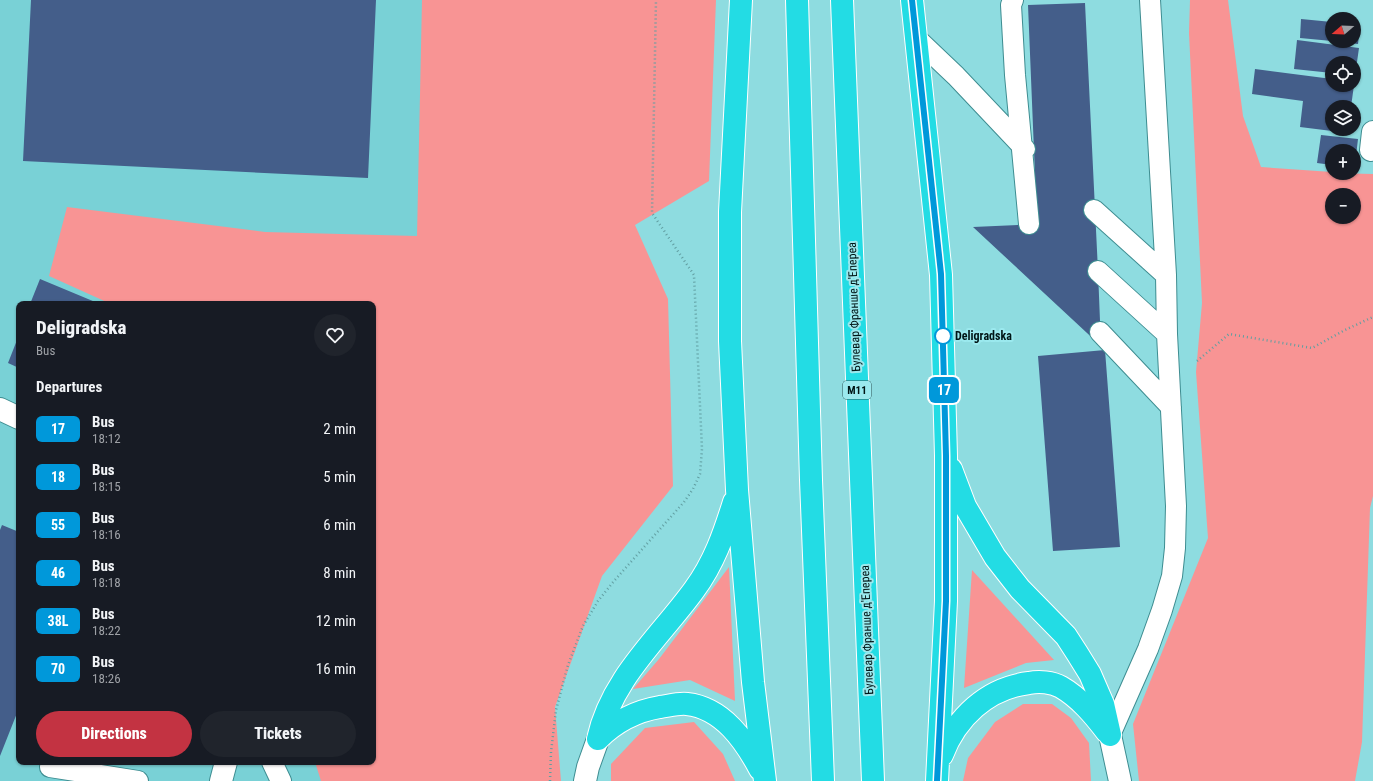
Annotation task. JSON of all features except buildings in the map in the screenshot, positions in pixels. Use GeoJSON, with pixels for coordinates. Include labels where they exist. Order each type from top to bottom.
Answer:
{"type":"FeatureCollection","features":[{"type":"Feature","properties":{"kind":"highway"},"geometry":{"type":"LineString","coordinates":[[741,0],[730,212],[730,341],[738,490],[753,682],[765,779]]}},
{"type":"Feature","properties":{"kind":"highway"},"geometry":{"type":"LineString","coordinates":[[797,0],[822,781]]}},
{"type":"Feature","properties":{"kind":"highway","name":"Булевар Франше д'Епереа"},"geometry":{"type":"LineString","coordinates":[[842,0],[872,781]]}},
{"type":"Feature","properties":{"kind":"highway"},"geometry":{"type":"LineString","coordinates":[[916,14],[941,274],[946,456],[946,601],[938,772]]}},
{"type":"Feature","properties":{"kind":"highway"},"geometry":{"type":"LineString","coordinates":[[946,456],[965,506],[995,557],[1020,589],[1066,636],[1090,674],[1103,704],[1110,735]]}},
{"type":"Feature","properties":{"kind":"highway"},"geometry":{"type":"LineString","coordinates":[[598,739],[609,705],[630,670],[695,590],[709,568],[722,540],[738,490]]}},
{"type":"Feature","properties":{"kind":"highway"},"geometry":{"type":"LineString","coordinates":[[938,772],[946,744],[968,712],[992,694],[1019,684],[1038,682],[1060,686],[1091,712],[1110,735]]}},
{"type":"Feature","properties":{"kind":"highway"},"geometry":{"type":"LineString","coordinates":[[598,739],[626,717],[647,709],[687,704],[692,705],[703,708],[720,718],[738,733],[750,750],[765,779]]}},
{"type":"Feature","properties":{"kind":"street"},"geometry":{"type":"LineString","coordinates":[[0,409],[16,417]]}},
{"type":"Feature","properties":{"kind":"street"},"geometry":{"type":"LineString","coordinates":[[1110,735],[1120,781]]}},
{"type":"Feature","properties":{"kind":"street"},"geometry":{"type":"LineString","coordinates":[[585,781],[588,767],[598,739]]}},
{"type":"Feature","properties":{"kind":"street"},"geometry":{"type":"LineString","coordinates":[[221,781],[225,765]]}},
{"type":"Feature","properties":{"kind":"lane"},"geometry":{"type":"LineString","coordinates":[[1013,0],[1011,5],[1015,75],[1028,152],[1031,216]]}},
{"type":"Feature","properties":{"kind":"lane"},"geometry":{"type":"LineString","coordinates":[[1110,735],[1148,649],[1172,576],[1175,548],[1176,506],[1170,407],[1166,275],[1150,0]]}},
{"type":"Feature","properties":{"kind":"lane"},"geometry":{"type":"LineString","coordinates":[[916,14],[956,76],[1028,152]]}},
{"type":"Feature","properties":{"kind":"lane"},"geometry":{"type":"LineString","coordinates":[[1094,210],[1166,275]]}},
{"type":"Feature","properties":{"kind":"lane"},"geometry":{"type":"LineString","coordinates":[[1098,271],[1167,334]]}},
{"type":"Feature","properties":{"kind":"lane"},"geometry":{"type":"LineString","coordinates":[[1100,332],[1170,407]]}},
{"type":"Feature","properties":{"kind":"lane"},"geometry":{"type":"LineString","coordinates":[[273,765],[281,781]]}},
{"type":"Feature","properties":{"kind":"lane"},"geometry":{"type":"LineString","coordinates":[[50,767],[138,781]]}},
{"type":"Feature","properties":{"kind":"path"},"geometry":{"type":"LineString","coordinates":[[550,781],[551,752],[556,710],[568,665],[583,626],[598,601],[614,581],[684,502],[700,474],[702,448],[694,275],[652,213],[656,0]]}},
{"type":"Feature","properties":{"kind":"path"},"geometry":{"type":"LineString","coordinates":[[1169,372],[1184,373],[1229,334],[1312,348],[1345,330],[1373,318]]}},
{"type":"Feature","properties":{"kind":"shaded area"},"geometry":{"type":"Polygon","coordinates":[[[0,0],[430,0],[423,245],[334,301],[16,301],[16,765],[332,765],[337,781],[0,781],[0,0]]]}},
{"type":"Feature","properties":{"kind":"shaded area"},"geometry":{"type":"Polygon","coordinates":[[[422,0],[716,0],[709,181],[635,225],[668,299],[673,486],[602,576],[555,707],[561,781],[321,781],[316,765],[376,765],[376,301],[104,301],[49,276],[67,207],[265,232],[417,236],[422,0]]]}},
{"type":"Feature","properties":{"kind":"shaded area"},"geometry":{"type":"Polygon","coordinates":[[[1190,0],[1228,0],[1243,116],[1261,167],[1325,172],[1325,180],[1361,180],[1361,174],[1373,174],[1373,496],[1370,508],[1362,742],[1355,781],[1139,781],[1133,724],[1208,538],[1196,372],[1202,303],[1189,33],[1190,0]]]}},
{"type":"Feature","properties":{"kind":"shaded area"},"geometry":{"type":"Polygon","coordinates":[[[729,567],[735,701],[690,680],[633,689],[659,659],[729,567]]]}},
{"type":"Feature","properties":{"kind":"shaded area"},"geometry":{"type":"Polygon","coordinates":[[[972,570],[1054,660],[1026,663],[964,688],[972,570]]]}},
{"type":"Feature","properties":{"kind":"shaded area"},"geometry":{"type":"Polygon","coordinates":[[[1023,704],[1052,704],[1071,718],[1089,743],[1091,781],[963,781],[968,758],[995,722],[1023,704]]]}},
{"type":"Feature","properties":{"kind":"shaded area"},"geometry":{"type":"Polygon","coordinates":[[[694,722],[723,754],[735,781],[611,781],[611,764],[645,728],[694,722]]]}},
{"type":"Feature","properties":{"kind":"bus line","name":"17"},"geometry":{"type":"LineString","coordinates":[[912,0],[941,274],[946,456],[946,601],[937,781]]}},
{"type":"Feature","properties":{"kind":"place","name":"Deligradska"},"geometry":{"type":"Point","coordinates":[943,336]}}]}
